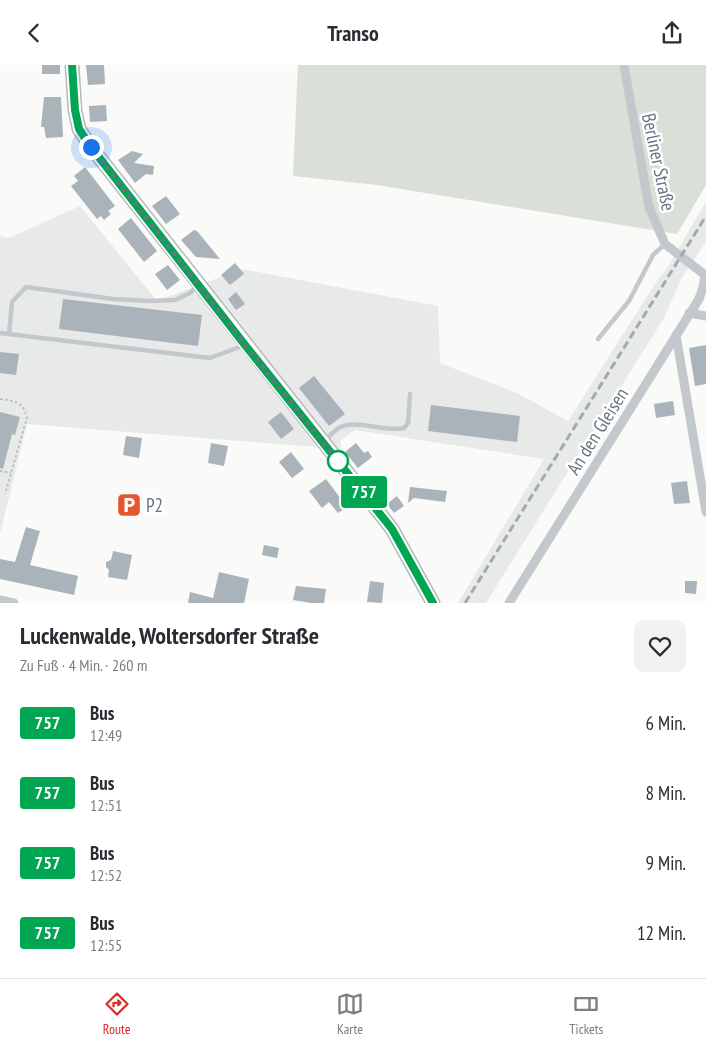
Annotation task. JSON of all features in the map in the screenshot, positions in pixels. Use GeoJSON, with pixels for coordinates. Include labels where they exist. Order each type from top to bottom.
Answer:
{"type":"FeatureCollection","features":[{"type":"Feature","properties":{"kind":"street"},"geometry":{"type":"LineString","coordinates":[[72,65],[75,110],[79,129],[91,147],[245,345],[362,489],[392,529],[433,603]]}},
{"type":"Feature","properties":{"kind":"street","name":"Berliner Straße"},"geometry":{"type":"LineString","coordinates":[[624,65],[649,207],[665,244],[705,274]]}},
{"type":"Feature","properties":{"kind":"street","name":"An den Gleisen"},"geometry":{"type":"LineString","coordinates":[[509,603],[699,299],[705,274]]}},
{"type":"Feature","properties":{"kind":"street"},"geometry":{"type":"LineString","coordinates":[[689,313],[706,315]]}},
{"type":"Feature","properties":{"kind":"street"},"geometry":{"type":"LineString","coordinates":[[676,335],[706,512]]}},
{"type":"Feature","properties":{"kind":"street"},"geometry":{"type":"LineString","coordinates":[[0,600],[14,603]]}},
{"type":"Feature","properties":{"kind":"lane"},"geometry":{"type":"LineString","coordinates":[[598,339],[629,301],[653,255],[665,244]]}},
{"type":"Feature","properties":{"kind":"lane"},"geometry":{"type":"LineString","coordinates":[[9,334],[12,302],[26,287],[113,299],[150,301],[175,300],[190,293],[199,285]]}},
{"type":"Feature","properties":{"kind":"lane"},"geometry":{"type":"LineString","coordinates":[[0,333],[210,358],[245,345]]}},
{"type":"Feature","properties":{"kind":"lane"},"geometry":{"type":"LineString","coordinates":[[323,443],[337,428],[345,426],[360,425],[397,430],[404,428],[408,423],[410,394]]}},
{"type":"Feature","properties":{"kind":"path"},"geometry":{"type":"LineString","coordinates":[[0,399],[22,405],[25,409],[26,418],[5,494]]}},
{"type":"Feature","properties":{"kind":"path"},"geometry":{"type":"LineString","coordinates":[[0,471],[11,473]]}},
{"type":"Feature","properties":{"kind":"shaded area"},"geometry":{"type":"Polygon","coordinates":[[[298,65],[706,65],[706,185],[677,234],[377,185],[293,176],[298,65]]]}},
{"type":"Feature","properties":{"kind":"shaded area"},"geometry":{"type":"Polygon","coordinates":[[[706,201],[706,242],[681,279],[664,318],[486,603],[458,603],[544,459],[355,430],[340,441],[341,449],[27,424],[0,534],[0,236],[9,238],[80,206],[157,301],[242,269],[438,306],[440,363],[517,393],[568,421],[658,279],[666,270],[706,201]]]}},
{"type":"Feature","properties":{"kind":"building"},"geometry":{"type":"Polygon","coordinates":[[[42,65],[60,65],[60,74],[42,74],[42,65]]]}},
{"type":"Feature","properties":{"kind":"building"},"geometry":{"type":"Polygon","coordinates":[[[86,65],[104,65],[105,84],[88,85],[86,65]]]}},
{"type":"Feature","properties":{"kind":"building"},"geometry":{"type":"Polygon","coordinates":[[[44,97],[61,97],[63,137],[46,138],[44,127],[41,127],[44,97]]]}},
{"type":"Feature","properties":{"kind":"building"},"geometry":{"type":"Polygon","coordinates":[[[106,105],[107,121],[90,122],[89,106],[106,105]]]}},
{"type":"Feature","properties":{"kind":"building"},"geometry":{"type":"Polygon","coordinates":[[[132,151],[143,154],[134,163],[154,166],[153,175],[146,174],[135,183],[118,160],[132,151]]]}},
{"type":"Feature","properties":{"kind":"building"},"geometry":{"type":"Polygon","coordinates":[[[85,167],[115,206],[108,211],[111,214],[104,220],[101,216],[97,219],[71,186],[78,181],[74,176],[85,167]]]}},
{"type":"Feature","properties":{"kind":"building"},"geometry":{"type":"Polygon","coordinates":[[[166,196],[180,214],[166,224],[152,206],[166,196]]]}},
{"type":"Feature","properties":{"kind":"building"},"geometry":{"type":"Polygon","coordinates":[[[131,218],[157,251],[144,262],[118,229],[131,218]]]}},
{"type":"Feature","properties":{"kind":"building"},"geometry":{"type":"Polygon","coordinates":[[[194,230],[197,231],[220,259],[196,257],[181,240],[194,230]]]}},
{"type":"Feature","properties":{"kind":"building"},"geometry":{"type":"Polygon","coordinates":[[[235,263],[244,274],[230,285],[221,275],[235,263]]]}},
{"type":"Feature","properties":{"kind":"building"},"geometry":{"type":"Polygon","coordinates":[[[168,265],[180,280],[167,290],[155,274],[168,265]]]}},
{"type":"Feature","properties":{"kind":"building"},"geometry":{"type":"Polygon","coordinates":[[[236,292],[245,304],[236,310],[228,299],[236,292]]]}},
{"type":"Feature","properties":{"kind":"building"},"geometry":{"type":"Polygon","coordinates":[[[63,299],[202,315],[198,346],[59,329],[63,299]]]}},
{"type":"Feature","properties":{"kind":"building"},"geometry":{"type":"Polygon","coordinates":[[[706,345],[706,384],[695,386],[689,348],[706,345]]]}},
{"type":"Feature","properties":{"kind":"building"},"geometry":{"type":"Polygon","coordinates":[[[0,352],[19,354],[16,375],[0,373],[0,352]]]}},
{"type":"Feature","properties":{"kind":"building"},"geometry":{"type":"Polygon","coordinates":[[[314,376],[345,414],[329,426],[299,388],[314,376]]]}},
{"type":"Feature","properties":{"kind":"building"},"geometry":{"type":"Polygon","coordinates":[[[673,401],[675,415],[656,418],[654,404],[673,401]]]}},
{"type":"Feature","properties":{"kind":"building"},"geometry":{"type":"Polygon","coordinates":[[[431,405],[520,416],[517,442],[428,431],[431,405]]]}},
{"type":"Feature","properties":{"kind":"building"},"geometry":{"type":"Polygon","coordinates":[[[0,412],[20,417],[15,435],[12,434],[3,469],[0,468],[0,412]]]}},
{"type":"Feature","properties":{"kind":"building"},"geometry":{"type":"Polygon","coordinates":[[[281,412],[294,429],[281,439],[268,422],[281,412]]]}},
{"type":"Feature","properties":{"kind":"building"},"geometry":{"type":"Polygon","coordinates":[[[126,436],[142,438],[139,458],[123,455],[126,436]]]}},
{"type":"Feature","properties":{"kind":"building"},"geometry":{"type":"Polygon","coordinates":[[[211,443],[228,446],[224,466],[208,463],[211,443]]]}},
{"type":"Feature","properties":{"kind":"building"},"geometry":{"type":"Polygon","coordinates":[[[356,443],[364,453],[368,451],[372,457],[358,468],[345,452],[356,443]]]}},
{"type":"Feature","properties":{"kind":"building"},"geometry":{"type":"Polygon","coordinates":[[[291,452],[304,469],[292,478],[279,462],[291,452]]]}},
{"type":"Feature","properties":{"kind":"building"},"geometry":{"type":"Polygon","coordinates":[[[326,479],[347,507],[338,513],[329,502],[322,508],[309,491],[326,479]]]}},
{"type":"Feature","properties":{"kind":"building"},"geometry":{"type":"Polygon","coordinates":[[[687,481],[690,503],[674,504],[671,483],[687,481]]]}},
{"type":"Feature","properties":{"kind":"building"},"geometry":{"type":"Polygon","coordinates":[[[410,487],[447,491],[445,502],[414,498],[408,503],[410,487]]]}},
{"type":"Feature","properties":{"kind":"building"},"geometry":{"type":"Polygon","coordinates":[[[397,496],[404,506],[394,513],[387,504],[397,496]]]}},
{"type":"Feature","properties":{"kind":"building"},"geometry":{"type":"Polygon","coordinates":[[[26,527],[40,531],[30,565],[78,576],[74,595],[0,579],[0,559],[15,562],[26,527]]]}},
{"type":"Feature","properties":{"kind":"building"},"geometry":{"type":"Polygon","coordinates":[[[264,545],[279,548],[277,558],[262,555],[264,545]]]}},
{"type":"Feature","properties":{"kind":"building"},"geometry":{"type":"Polygon","coordinates":[[[113,551],[132,555],[127,580],[108,577],[109,570],[106,567],[106,562],[111,560],[113,551]]]}},
{"type":"Feature","properties":{"kind":"building"},"geometry":{"type":"Polygon","coordinates":[[[219,572],[249,579],[244,603],[188,603],[190,592],[213,598],[219,572]]]}},
{"type":"Feature","properties":{"kind":"building"},"geometry":{"type":"Polygon","coordinates":[[[370,581],[384,583],[382,603],[367,602],[370,581]]]}},
{"type":"Feature","properties":{"kind":"building"},"geometry":{"type":"Polygon","coordinates":[[[685,581],[697,581],[696,594],[685,593],[685,581]]]}},
{"type":"Feature","properties":{"kind":"building"},"geometry":{"type":"Polygon","coordinates":[[[296,586],[326,589],[324,603],[293,600],[296,586]]]}},
{"type":"Feature","properties":{"kind":"railway"},"geometry":{"type":"LineString","coordinates":[[465,603],[706,216]]}},
{"type":"Feature","properties":{"kind":"bus line","name":"757"},"geometry":{"type":"LineString","coordinates":[[72,65],[75,110],[79,129],[91,147],[245,345],[362,489],[392,529],[433,603]]}},
{"type":"Feature","properties":{"kind":"place","name":"P2"},"geometry":{"type":"Point","coordinates":[129,505]}},
{"type":"Feature","properties":{"kind":"route"},"geometry":{"type":"LineString","coordinates":[[91,147],[342,466],[338,461]]}}]}
